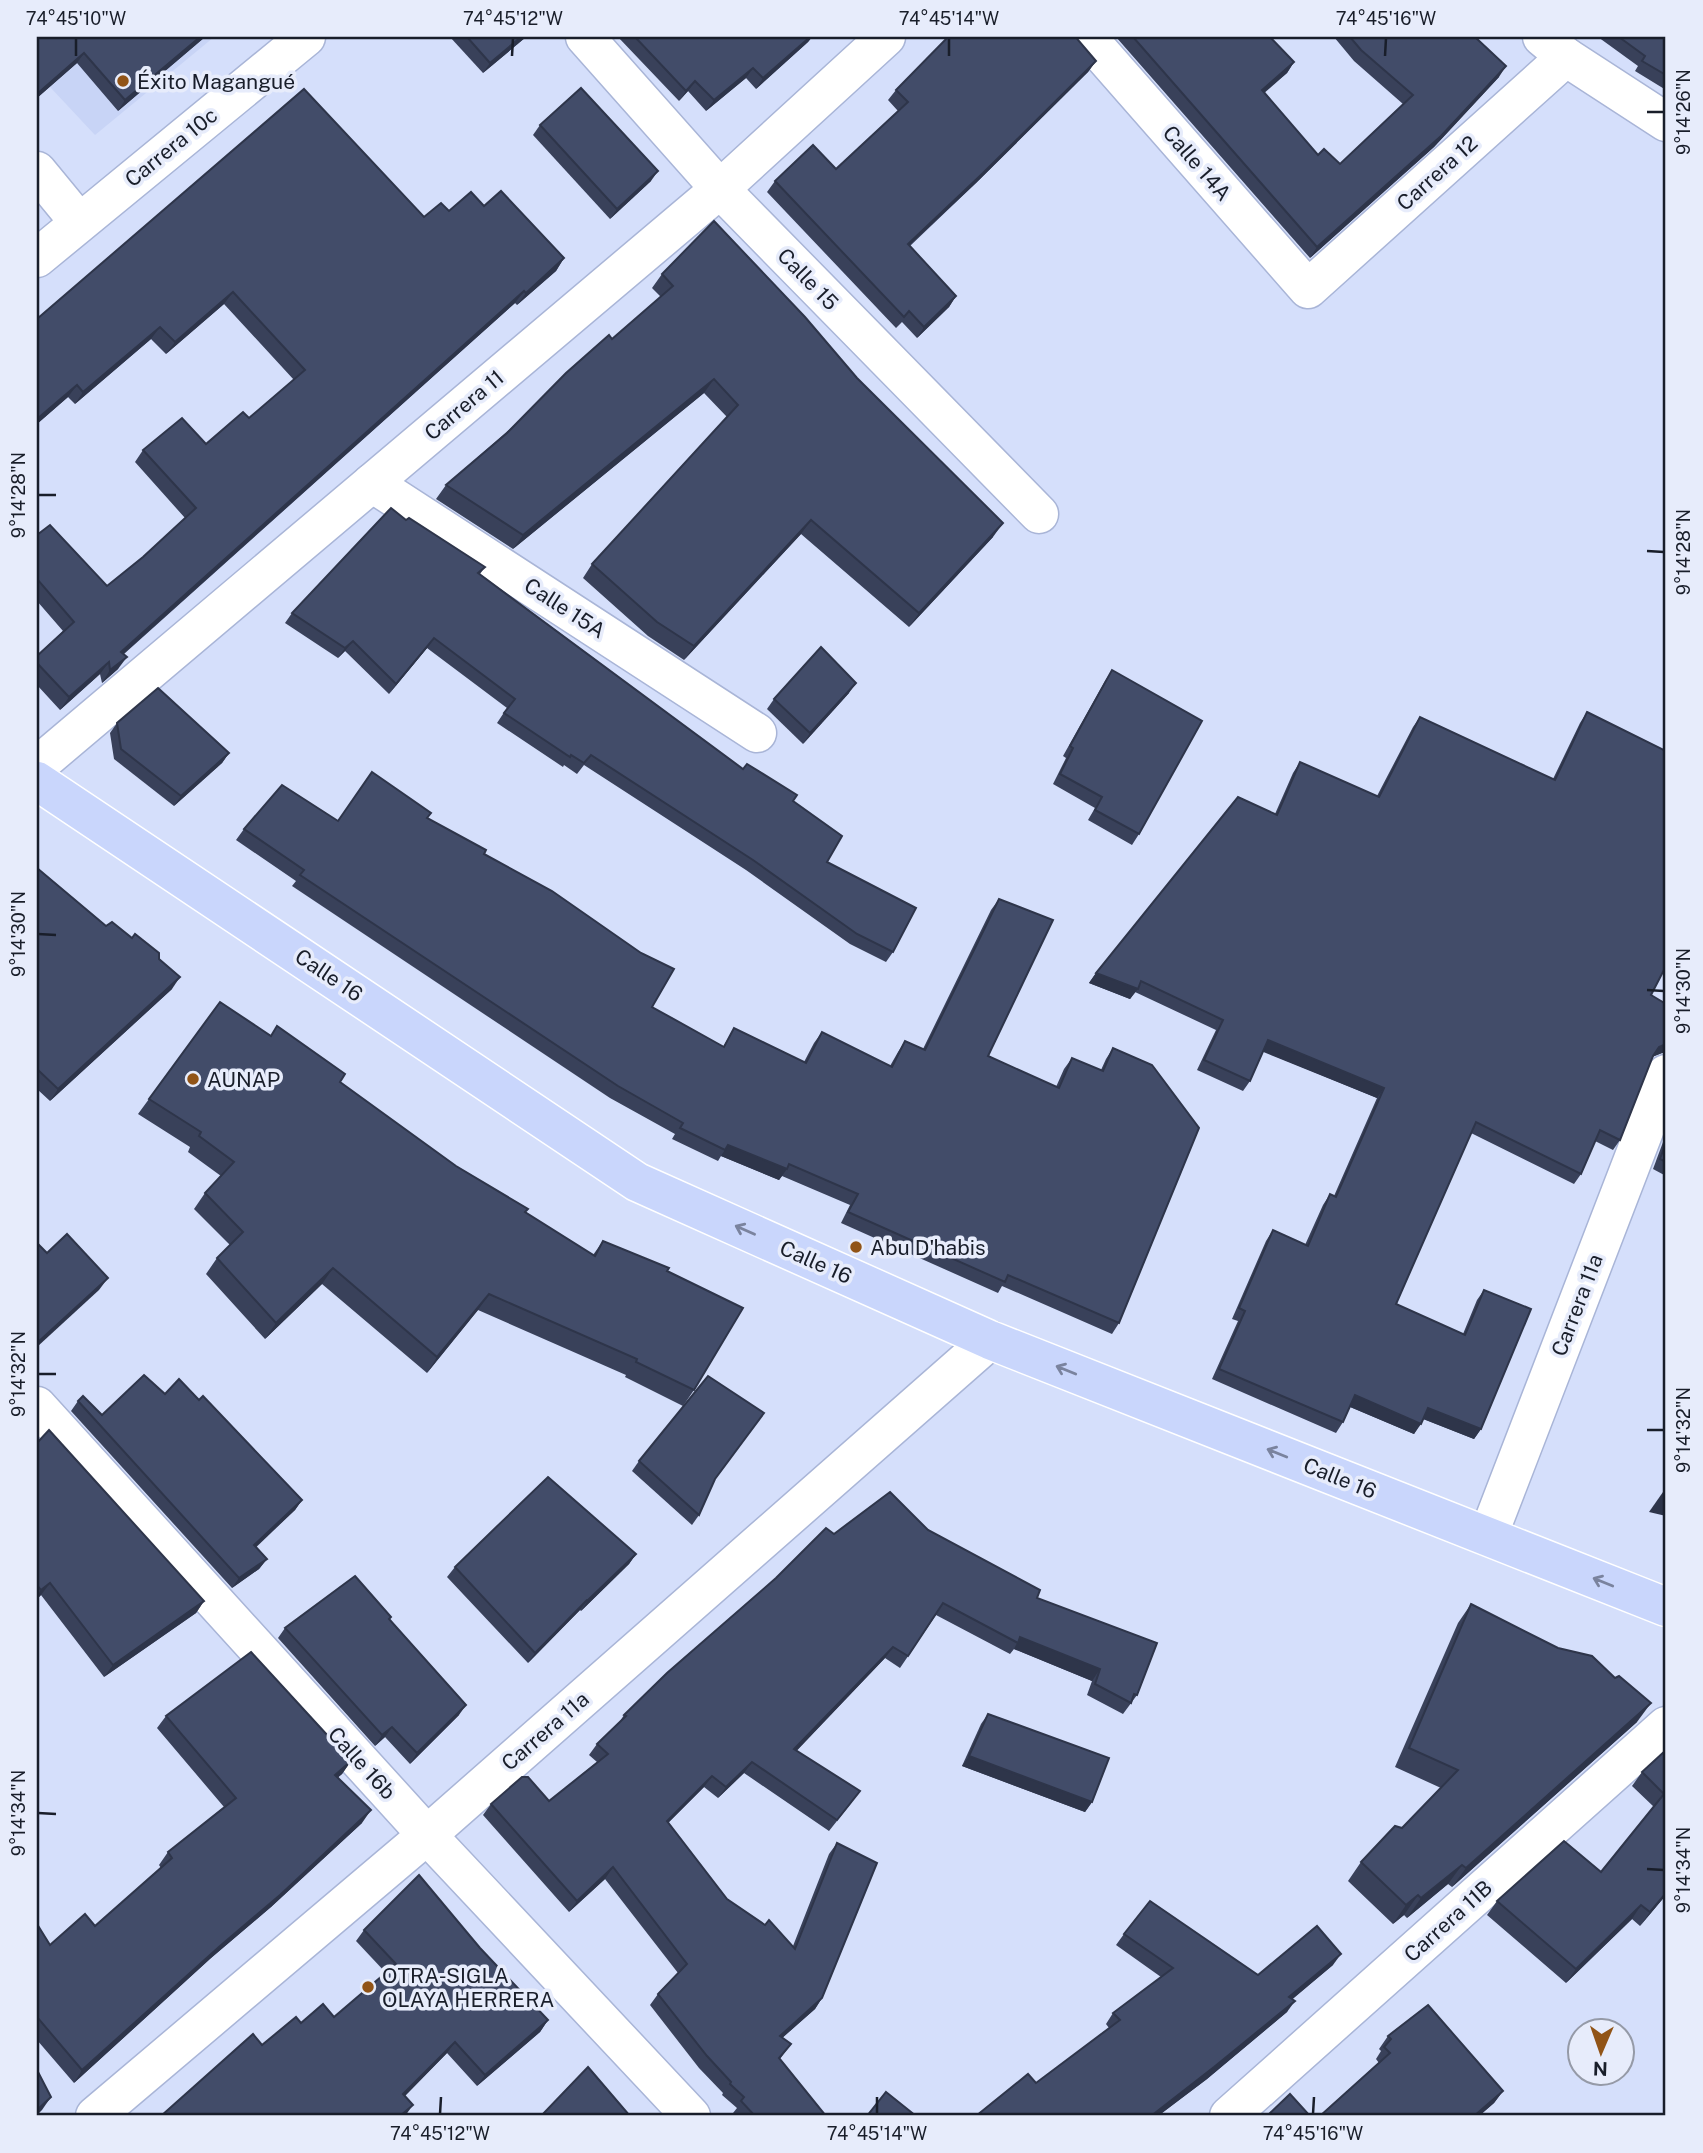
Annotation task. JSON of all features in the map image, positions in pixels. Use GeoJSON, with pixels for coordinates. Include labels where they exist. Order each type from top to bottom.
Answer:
{"type":"FeatureCollection","features":[{"type":"Feature","properties":{"kind":"main road","name":"Calle 16"},"geometry":{"type":"LineString","coordinates":[[37,781],[637,1182],[990,1340],[1666,1607]]}},
{"type":"Feature","properties":{"kind":"street","name":"Carrera 10c"},"geometry":{"type":"LineString","coordinates":[[37,258],[306,37]]}},
{"type":"Feature","properties":{"kind":"street","name":"Calle 15"},"geometry":{"type":"LineString","coordinates":[[585,37],[720,189],[1039,514]]}},
{"type":"Feature","properties":{"kind":"street","name":"Carrera 11"},"geometry":{"type":"LineString","coordinates":[[37,766],[720,189],[886,37]]}},
{"type":"Feature","properties":{"kind":"street","name":"Calle 14A"},"geometry":{"type":"LineString","coordinates":[[1087,37],[1308,289]]}},
{"type":"Feature","properties":{"kind":"street"},"geometry":{"type":"LineString","coordinates":[[1554,47],[1666,122]]}},
{"type":"Feature","properties":{"kind":"street","name":"Carrera 12"},"geometry":{"type":"LineString","coordinates":[[1308,289],[1554,47]]}},
{"type":"Feature","properties":{"kind":"street"},"geometry":{"type":"LineString","coordinates":[[37,171],[79,222]]}},
{"type":"Feature","properties":{"kind":"street","name":"Calle 15A"},"geometry":{"type":"LineString","coordinates":[[372,483],[757,733]]}},
{"type":"Feature","properties":{"kind":"street","name":"Carrera 11a"},"geometry":{"type":"LineString","coordinates":[[1488,1536],[1666,1074]]}},
{"type":"Feature","properties":{"kind":"street","name":"Carrera 11a"},"geometry":{"type":"LineString","coordinates":[[94,2116],[427,1835],[990,1340]]}},
{"type":"Feature","properties":{"kind":"street","name":"Calle 16b"},"geometry":{"type":"LineString","coordinates":[[37,1406],[427,1835],[691,2116]]}},
{"type":"Feature","properties":{"kind":"street","name":"Carrera 11B"},"geometry":{"type":"LineString","coordinates":[[1229,2116],[1666,1726]]}},
{"type":"Feature","properties":{"kind":"shaded area","name":"Éxito Magangué"},"geometry":{"type":"Polygon","coordinates":[[[37,37],[214,37],[95,135],[37,73],[37,37]]]}},
{"type":"Feature","properties":{"kind":"building","name":"Éxito Magangué"},"geometry":{"type":"Polygon","coordinates":[[[37,37],[200,37],[125,100],[84,53],[37,94],[37,37]]]}},
{"type":"Feature","properties":{"kind":"building"},"geometry":{"type":"Polygon","coordinates":[[[467,37],[521,37],[490,63],[467,37]]]}},
{"type":"Feature","properties":{"kind":"building"},"geometry":{"type":"Polygon","coordinates":[[[635,37],[810,37],[763,78],[753,68],[714,100],[695,81],[686,91],[635,37]]]}},
{"type":"Feature","properties":{"kind":"building"},"geometry":{"type":"Polygon","coordinates":[[[948,37],[1076,37],[1096,61],[908,244],[956,296],[924,327],[909,311],[904,317],[775,181],[813,145],[836,169],[908,102],[896,90],[948,37]]]}},
{"type":"Feature","properties":{"kind":"building"},"geometry":{"type":"Polygon","coordinates":[[[1133,37],[1270,37],[1294,62],[1262,90],[1318,155],[1324,149],[1340,164],[1413,95],[1361,50],[1350,37],[1475,37],[1506,66],[1441,136],[1317,247],[1133,37]]]}},
{"type":"Feature","properties":{"kind":"building"},"geometry":{"type":"Polygon","coordinates":[[[1619,37],[1666,37],[1666,75],[1642,61],[1645,56],[1619,37]]]}},
{"type":"Feature","properties":{"kind":"building"},"geometry":{"type":"Polygon","coordinates":[[[581,88],[658,171],[617,209],[540,125],[581,88]]]}},
{"type":"Feature","properties":{"kind":"building"},"geometry":{"type":"Polygon","coordinates":[[[304,89],[424,217],[441,203],[449,211],[471,192],[484,206],[501,191],[564,258],[121,652],[127,657],[110,670],[109,662],[69,697],[37,663],[37,656],[74,622],[37,579],[37,535],[50,525],[107,586],[196,508],[143,450],[182,418],[206,444],[243,412],[249,418],[305,370],[233,292],[175,342],[160,327],[83,392],[77,385],[37,419],[37,319],[304,89]]]}},
{"type":"Feature","properties":{"kind":"building"},"geometry":{"type":"Polygon","coordinates":[[[714,221],[805,317],[857,378],[1003,523],[919,613],[811,520],[694,646],[657,622],[592,564],[738,405],[714,379],[523,535],[446,485],[507,433],[566,373],[609,335],[612,339],[673,286],[662,274],[714,221]]]}},
{"type":"Feature","properties":{"kind":"building"},"geometry":{"type":"Polygon","coordinates":[[[391,508],[406,520],[409,518],[485,567],[478,573],[743,769],[747,764],[797,795],[793,801],[842,836],[827,862],[916,908],[893,952],[857,934],[753,860],[591,755],[584,763],[571,755],[570,757],[504,713],[515,699],[434,638],[396,684],[353,641],[345,648],[292,613],[391,508]]]}},
{"type":"Feature","properties":{"kind":"building"},"geometry":{"type":"Polygon","coordinates":[[[821,647],[856,683],[810,733],[774,699],[821,647]]]}},
{"type":"Feature","properties":{"kind":"building"},"geometry":{"type":"Polygon","coordinates":[[[1112,670],[1202,721],[1139,834],[1095,810],[1102,797],[1060,774],[1073,748],[1070,746],[1112,670]]]}},
{"type":"Feature","properties":{"kind":"building"},"geometry":{"type":"Polygon","coordinates":[[[158,688],[229,753],[181,796],[121,749],[117,723],[158,688]]]}},
{"type":"Feature","properties":{"kind":"building"},"geometry":{"type":"Polygon","coordinates":[[[1587,712],[1666,751],[1666,966],[1651,995],[1666,1004],[1666,1044],[1659,1047],[1653,1056],[1620,1140],[1600,1130],[1581,1174],[1476,1122],[1396,1304],[1465,1335],[1484,1290],[1531,1309],[1481,1429],[1428,1408],[1421,1424],[1355,1395],[1343,1422],[1219,1369],[1245,1311],[1239,1308],[1273,1230],[1308,1246],[1330,1194],[1336,1197],[1384,1088],[1268,1040],[1250,1081],[1204,1060],[1223,1020],[1141,981],[1138,989],[1096,973],[1238,797],[1277,815],[1300,762],[1379,797],[1420,717],[1555,780],[1587,712]]]}},
{"type":"Feature","properties":{"kind":"building"},"geometry":{"type":"Polygon","coordinates":[[[372,772],[431,813],[427,818],[486,850],[484,854],[552,891],[641,953],[674,969],[652,1007],[724,1047],[734,1028],[806,1063],[822,1032],[892,1067],[905,1041],[925,1050],[999,899],[1053,920],[988,1056],[1059,1088],[1072,1058],[1103,1071],[1113,1048],[1152,1065],[1199,1128],[1119,1323],[1008,1275],[1005,1282],[848,1212],[858,1194],[789,1164],[787,1169],[728,1145],[725,1150],[680,1128],[683,1123],[618,1086],[300,875],[304,870],[244,829],[282,785],[338,821],[372,772]]]}},
{"type":"Feature","properties":{"kind":"building"},"geometry":{"type":"Polygon","coordinates":[[[37,868],[106,926],[112,922],[132,938],[135,934],[159,953],[159,959],[180,977],[58,1089],[37,1069],[37,868]]]}},
{"type":"Feature","properties":{"kind":"building"},"geometry":{"type":"Polygon","coordinates":[[[220,1002],[271,1036],[277,1026],[345,1074],[340,1082],[456,1166],[528,1209],[525,1212],[595,1256],[603,1241],[669,1268],[667,1271],[743,1308],[694,1390],[636,1362],[637,1359],[489,1294],[437,1357],[333,1268],[276,1323],[217,1258],[243,1232],[205,1193],[234,1162],[199,1136],[201,1132],[149,1099],[220,1002]]]}},
{"type":"Feature","properties":{"kind":"building"},"geometry":{"type":"Polygon","coordinates":[[[1666,1142],[1666,1162],[1660,1159],[1666,1142]]]}},
{"type":"Feature","properties":{"kind":"building"},"geometry":{"type":"Polygon","coordinates":[[[67,1234],[108,1278],[37,1343],[37,1243],[47,1253],[67,1234]]]}},
{"type":"Feature","properties":{"kind":"building"},"geometry":{"type":"Polygon","coordinates":[[[144,1375],[165,1394],[179,1379],[199,1400],[203,1396],[302,1500],[254,1545],[267,1559],[239,1578],[78,1401],[83,1396],[102,1415],[144,1375]]]}},
{"type":"Feature","properties":{"kind":"building"},"geometry":{"type":"Polygon","coordinates":[[[708,1376],[764,1413],[715,1479],[699,1515],[639,1461],[708,1376]]]}},
{"type":"Feature","properties":{"kind":"building"},"geometry":{"type":"Polygon","coordinates":[[[49,1430],[204,1601],[113,1665],[50,1583],[41,1590],[37,1585],[37,1443],[49,1430]]]}},
{"type":"Feature","properties":{"kind":"building"},"geometry":{"type":"Polygon","coordinates":[[[548,1477],[636,1554],[535,1653],[455,1567],[548,1477]]]}},
{"type":"Feature","properties":{"kind":"building"},"geometry":{"type":"Polygon","coordinates":[[[890,1492],[928,1530],[1040,1590],[1037,1598],[1157,1643],[1137,1695],[1134,1694],[1131,1703],[1095,1684],[1100,1669],[1020,1637],[1018,1643],[943,1603],[908,1656],[893,1647],[794,1749],[860,1791],[837,1820],[752,1762],[726,1787],[712,1776],[667,1821],[727,1899],[765,1925],[769,1920],[795,1949],[837,1843],[877,1863],[822,1998],[780,2036],[791,2044],[779,2058],[826,2116],[755,2116],[741,2101],[744,2097],[730,2084],[658,1994],[687,1964],[613,1867],[577,1901],[491,1804],[522,1777],[528,1777],[549,1801],[608,1754],[597,1744],[626,1716],[624,1715],[667,1673],[776,1578],[826,1528],[834,1534],[890,1492]]]}},
{"type":"Feature","properties":{"kind":"building"},"geometry":{"type":"Polygon","coordinates":[[[355,1576],[391,1617],[389,1619],[466,1705],[417,1753],[392,1727],[382,1735],[285,1628],[355,1576]]]}},
{"type":"Feature","properties":{"kind":"building"},"geometry":{"type":"Polygon","coordinates":[[[1471,1604],[1558,1648],[1592,1656],[1615,1678],[1619,1676],[1651,1703],[1466,1868],[1462,1865],[1421,1898],[1418,1895],[1406,1905],[1361,1862],[1395,1826],[1402,1828],[1458,1770],[1409,1748],[1471,1604]]]}},
{"type":"Feature","properties":{"kind":"building"},"geometry":{"type":"Polygon","coordinates":[[[251,1652],[351,1761],[335,1775],[371,1810],[280,1895],[82,2070],[37,2017],[37,1924],[50,1945],[85,1914],[95,1926],[172,1858],[168,1852],[236,1798],[166,1716],[251,1652]]]}},
{"type":"Feature","properties":{"kind":"building"},"geometry":{"type":"Polygon","coordinates":[[[988,1714],[1109,1758],[1092,1802],[969,1756],[988,1714]]]}},
{"type":"Feature","properties":{"kind":"building"},"geometry":{"type":"Polygon","coordinates":[[[1666,1750],[1666,1893],[1650,1912],[1641,1905],[1576,1969],[1497,1901],[1564,1841],[1601,1872],[1664,1794],[1642,1772],[1666,1750]]]}},
{"type":"Feature","properties":{"kind":"building"},"geometry":{"type":"Polygon","coordinates":[[[419,1875],[480,1948],[548,2020],[485,2075],[455,2042],[403,2094],[413,2105],[400,2116],[161,2116],[253,2034],[262,2045],[296,2017],[301,2023],[323,2004],[334,2017],[396,1964],[364,1930],[419,1875]]]}},
{"type":"Feature","properties":{"kind":"building"},"geometry":{"type":"Polygon","coordinates":[[[1150,1901],[1258,1975],[1317,1926],[1341,1954],[1289,1997],[1295,2001],[1151,2116],[976,2116],[1028,2074],[1036,2083],[1120,2020],[1113,2013],[1173,1968],[1124,1934],[1150,1901]]]}},
{"type":"Feature","properties":{"kind":"building"},"geometry":{"type":"Polygon","coordinates":[[[1428,2005],[1503,2091],[1474,2116],[1320,2116],[1390,2053],[1384,2047],[1391,2039],[1388,2036],[1428,2005]]]}},
{"type":"Feature","properties":{"kind":"building"},"geometry":{"type":"Polygon","coordinates":[[[588,2067],[630,2116],[541,2116],[588,2067]]]}},
{"type":"Feature","properties":{"kind":"building"},"geometry":{"type":"Polygon","coordinates":[[[37,2070],[51,2097],[37,2110],[37,2070]]]}},
{"type":"Feature","properties":{"kind":"building"},"geometry":{"type":"Polygon","coordinates":[[[886,2092],[916,2116],[867,2116],[886,2092]]]}},
{"type":"Feature","properties":{"kind":"building"},"geometry":{"type":"Polygon","coordinates":[[[1290,2094],[1310,2116],[1267,2116],[1290,2094]]]}},
{"type":"Feature","properties":{"kind":"place","name":"Éxito Magangué"},"geometry":{"type":"Point","coordinates":[123,81]}},
{"type":"Feature","properties":{"kind":"place","name":"AUNAP"},"geometry":{"type":"Point","coordinates":[193,1079]}},
{"type":"Feature","properties":{"kind":"place","name":"Abu D'habis"},"geometry":{"type":"Point","coordinates":[856,1247]}},
{"type":"Feature","properties":{"kind":"place","name":"OTRA-SIGLA OLAYA HERRERA"},"geometry":{"type":"Point","coordinates":[368,1987]}}]}
